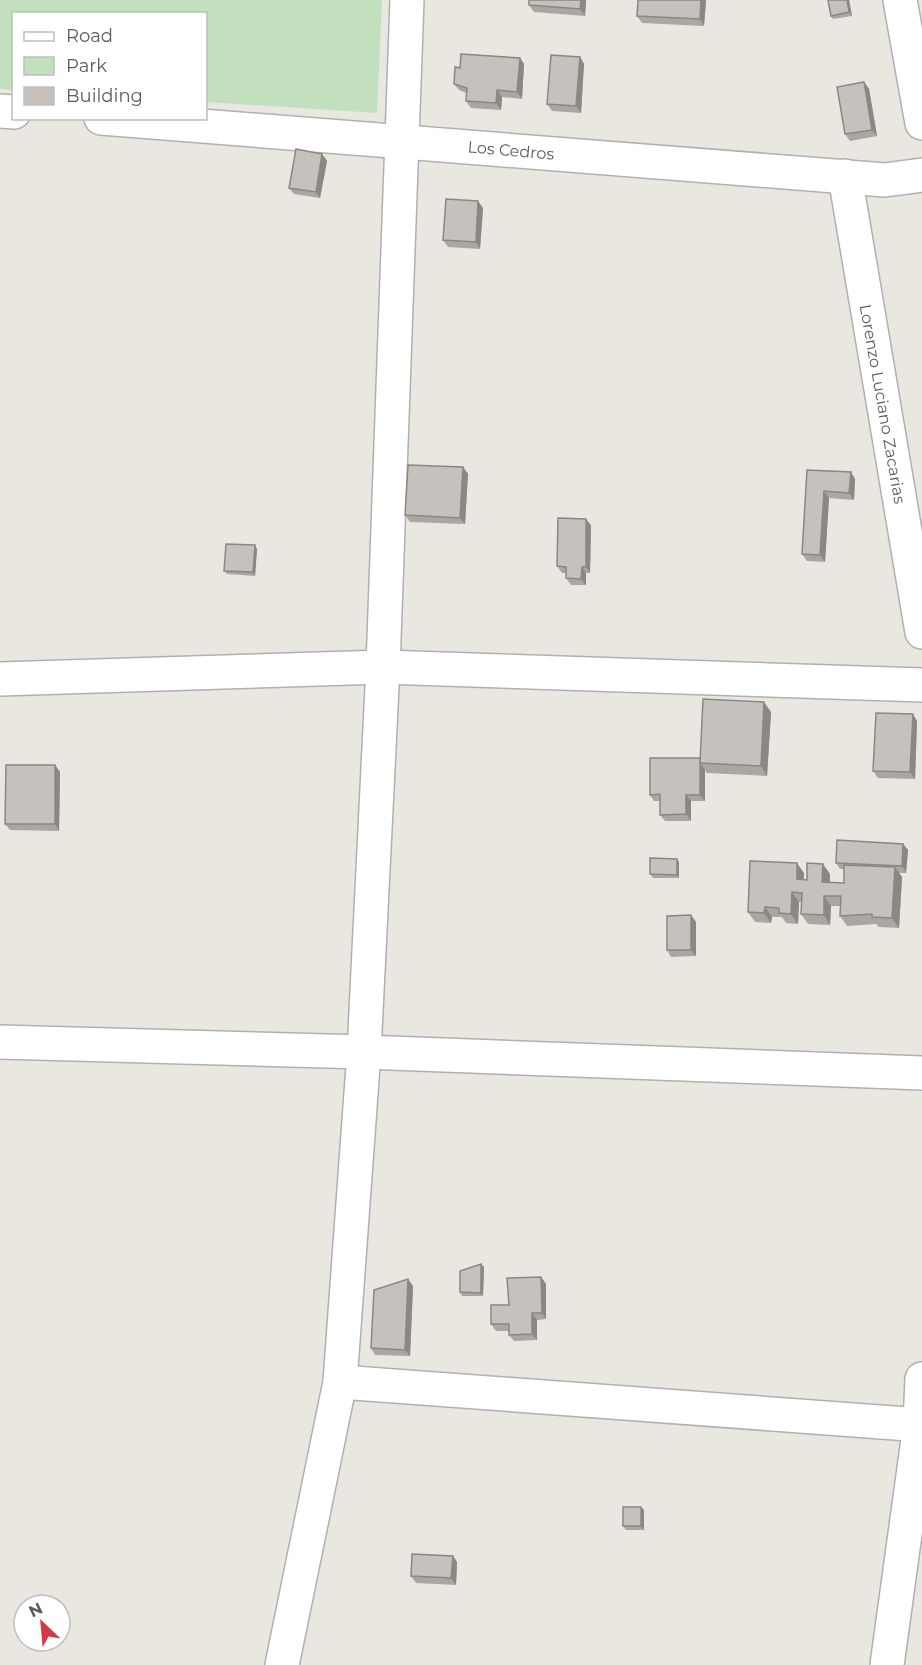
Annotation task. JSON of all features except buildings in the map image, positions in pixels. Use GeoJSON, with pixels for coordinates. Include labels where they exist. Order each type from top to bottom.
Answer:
{"type":"FeatureCollection","features":[{"type":"Feature","properties":{"kind":"street"},"geometry":{"type":"LineString","coordinates":[[282,1665],[340,1382],[364,1052],[383,667],[404,141],[406,0]]}},
{"type":"Feature","properties":{"kind":"street"},"geometry":{"type":"LineString","coordinates":[[900,0],[922,123]]}},
{"type":"Feature","properties":{"kind":"street","name":"Los Cedros"},"geometry":{"type":"LineString","coordinates":[[126,120],[885,180],[922,175]]}},
{"type":"Feature","properties":{"kind":"street","name":"Lorenzo Luciano Zacarias"},"geometry":{"type":"LineString","coordinates":[[845,176],[922,632]]}},
{"type":"Feature","properties":{"kind":"street"},"geometry":{"type":"LineString","coordinates":[[0,679],[383,667],[922,685]]}},
{"type":"Feature","properties":{"kind":"street"},"geometry":{"type":"LineString","coordinates":[[0,1042],[364,1052],[922,1073]]}},
{"type":"Feature","properties":{"kind":"street"},"geometry":{"type":"LineString","coordinates":[[887,1665],[921,1425],[922,1379]]}},
{"type":"Feature","properties":{"kind":"street"},"geometry":{"type":"LineString","coordinates":[[340,1382],[921,1425]]}},
{"type":"Feature","properties":{"kind":"green space"},"geometry":{"type":"Polygon","coordinates":[[[0,0],[382,0],[377,113],[207,102],[207,12],[12,12],[12,90],[0,89],[0,0]]]}}]}
